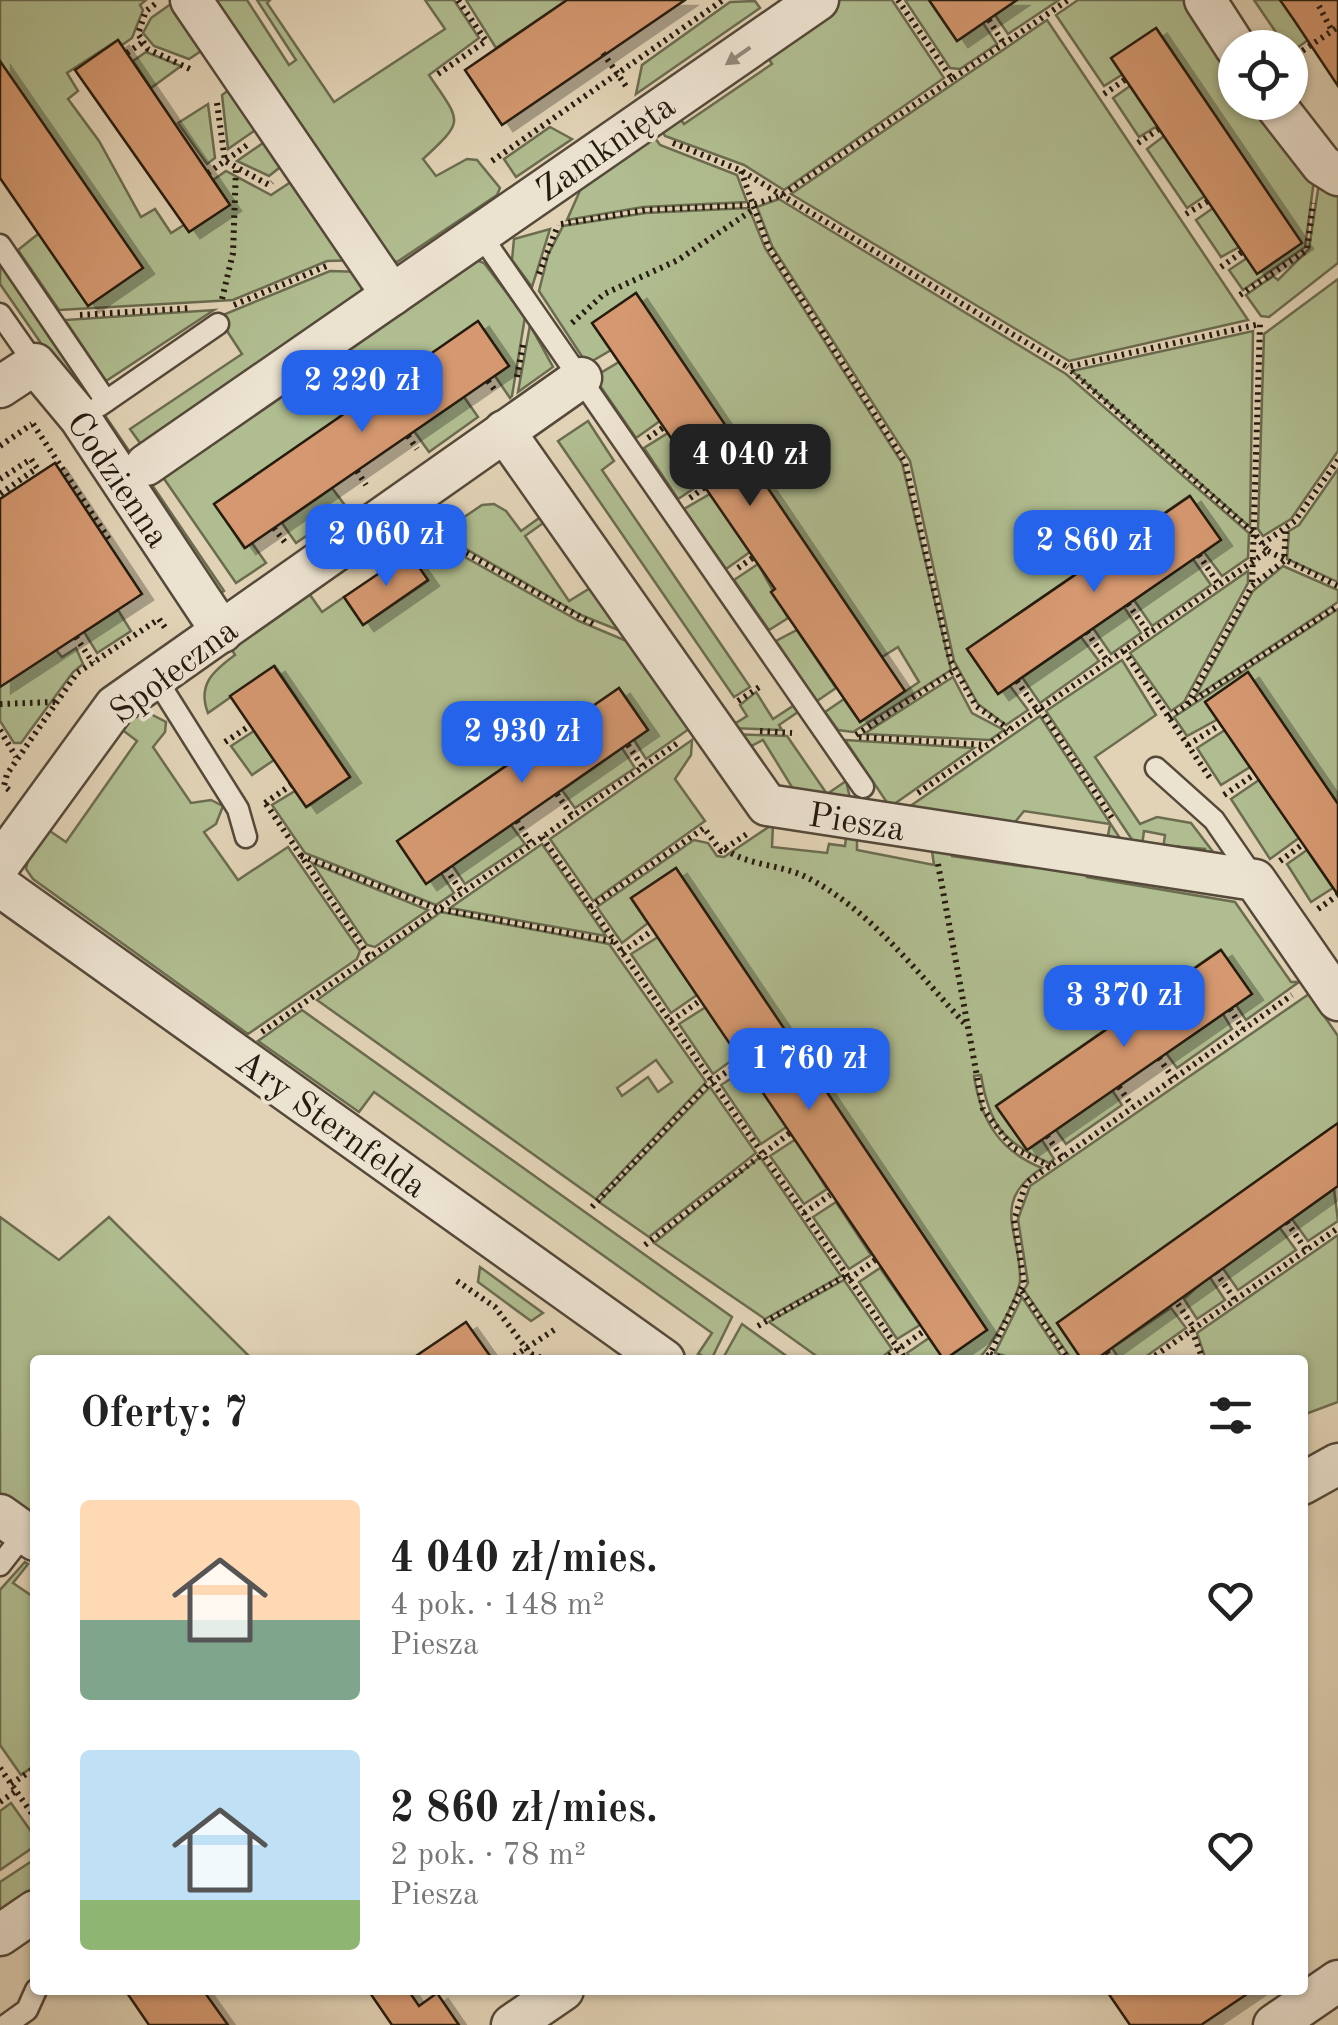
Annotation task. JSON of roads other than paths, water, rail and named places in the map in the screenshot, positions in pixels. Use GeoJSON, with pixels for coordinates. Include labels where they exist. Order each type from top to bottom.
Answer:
{"type":"FeatureCollection","features":[{"type":"Feature","properties":{"kind":"street"},"geometry":{"type":"LineString","coordinates":[[191,0],[392,295]]}},
{"type":"Feature","properties":{"kind":"street","name":"Zamknięta"},"geometry":{"type":"LineString","coordinates":[[146,464],[818,0]]}},
{"type":"Feature","properties":{"kind":"street"},"geometry":{"type":"LineString","coordinates":[[1204,0],[1224,30]]}},
{"type":"Feature","properties":{"kind":"street"},"geometry":{"type":"LineString","coordinates":[[1288,120],[1329,169]]}},
{"type":"Feature","properties":{"kind":"street"},"geometry":{"type":"LineString","coordinates":[[0,387],[35,364]]}},
{"type":"Feature","properties":{"kind":"street","name":"Codzienna"},"geometry":{"type":"LineString","coordinates":[[35,364],[93,409],[222,632]]}},
{"type":"Feature","properties":{"kind":"street","name":"Społeczna"},"geometry":{"type":"LineString","coordinates":[[0,864],[114,706],[504,432],[571,365]]}},
{"type":"Feature","properties":{"kind":"street","name":"Piesza"},"geometry":{"type":"LineString","coordinates":[[504,432],[762,800],[783,809],[869,805],[933,834],[1142,864],[1263,874]]}},
{"type":"Feature","properties":{"kind":"street"},"geometry":{"type":"LineString","coordinates":[[1263,874],[1330,987]]}},
{"type":"Feature","properties":{"kind":"street","name":"Ary Sternfelda"},"geometry":{"type":"LineString","coordinates":[[0,886],[657,1355]]}},
{"type":"Feature","properties":{"kind":"street"},"geometry":{"type":"LineString","coordinates":[[1308,1481],[1338,1464]]}},
{"type":"Feature","properties":{"kind":"street"},"geometry":{"type":"LineString","coordinates":[[0,1935],[30,1914]]}},
{"type":"Feature","properties":{"kind":"street"},"geometry":{"type":"LineString","coordinates":[[1274,2025],[1338,1981]]}},
{"type":"Feature","properties":{"kind":"street"},"geometry":{"type":"LineString","coordinates":[[512,2025],[557,1995]]}},
{"type":"Feature","properties":{"kind":"lane"},"geometry":{"type":"LineString","coordinates":[[480,234],[783,671],[869,805]]}},
{"type":"Feature","properties":{"kind":"lane"},"geometry":{"type":"LineString","coordinates":[[0,245],[93,409],[219,316]]}},
{"type":"Feature","properties":{"kind":"lane"},"geometry":{"type":"LineString","coordinates":[[0,314],[35,364]]}},
{"type":"Feature","properties":{"kind":"lane"},"geometry":{"type":"LineString","coordinates":[[155,677],[238,809],[246,837]]}},
{"type":"Feature","properties":{"kind":"lane"},"geometry":{"type":"LineString","coordinates":[[1156,768],[1214,820],[1263,874]]}},
{"type":"Feature","properties":{"kind":"lane"},"geometry":{"type":"LineString","coordinates":[[0,1565],[20,1529]]}},
{"type":"Feature","properties":{"kind":"lane"},"geometry":{"type":"LineString","coordinates":[[0,2017],[6,2025],[27,2010],[34,1995]]}}]}
